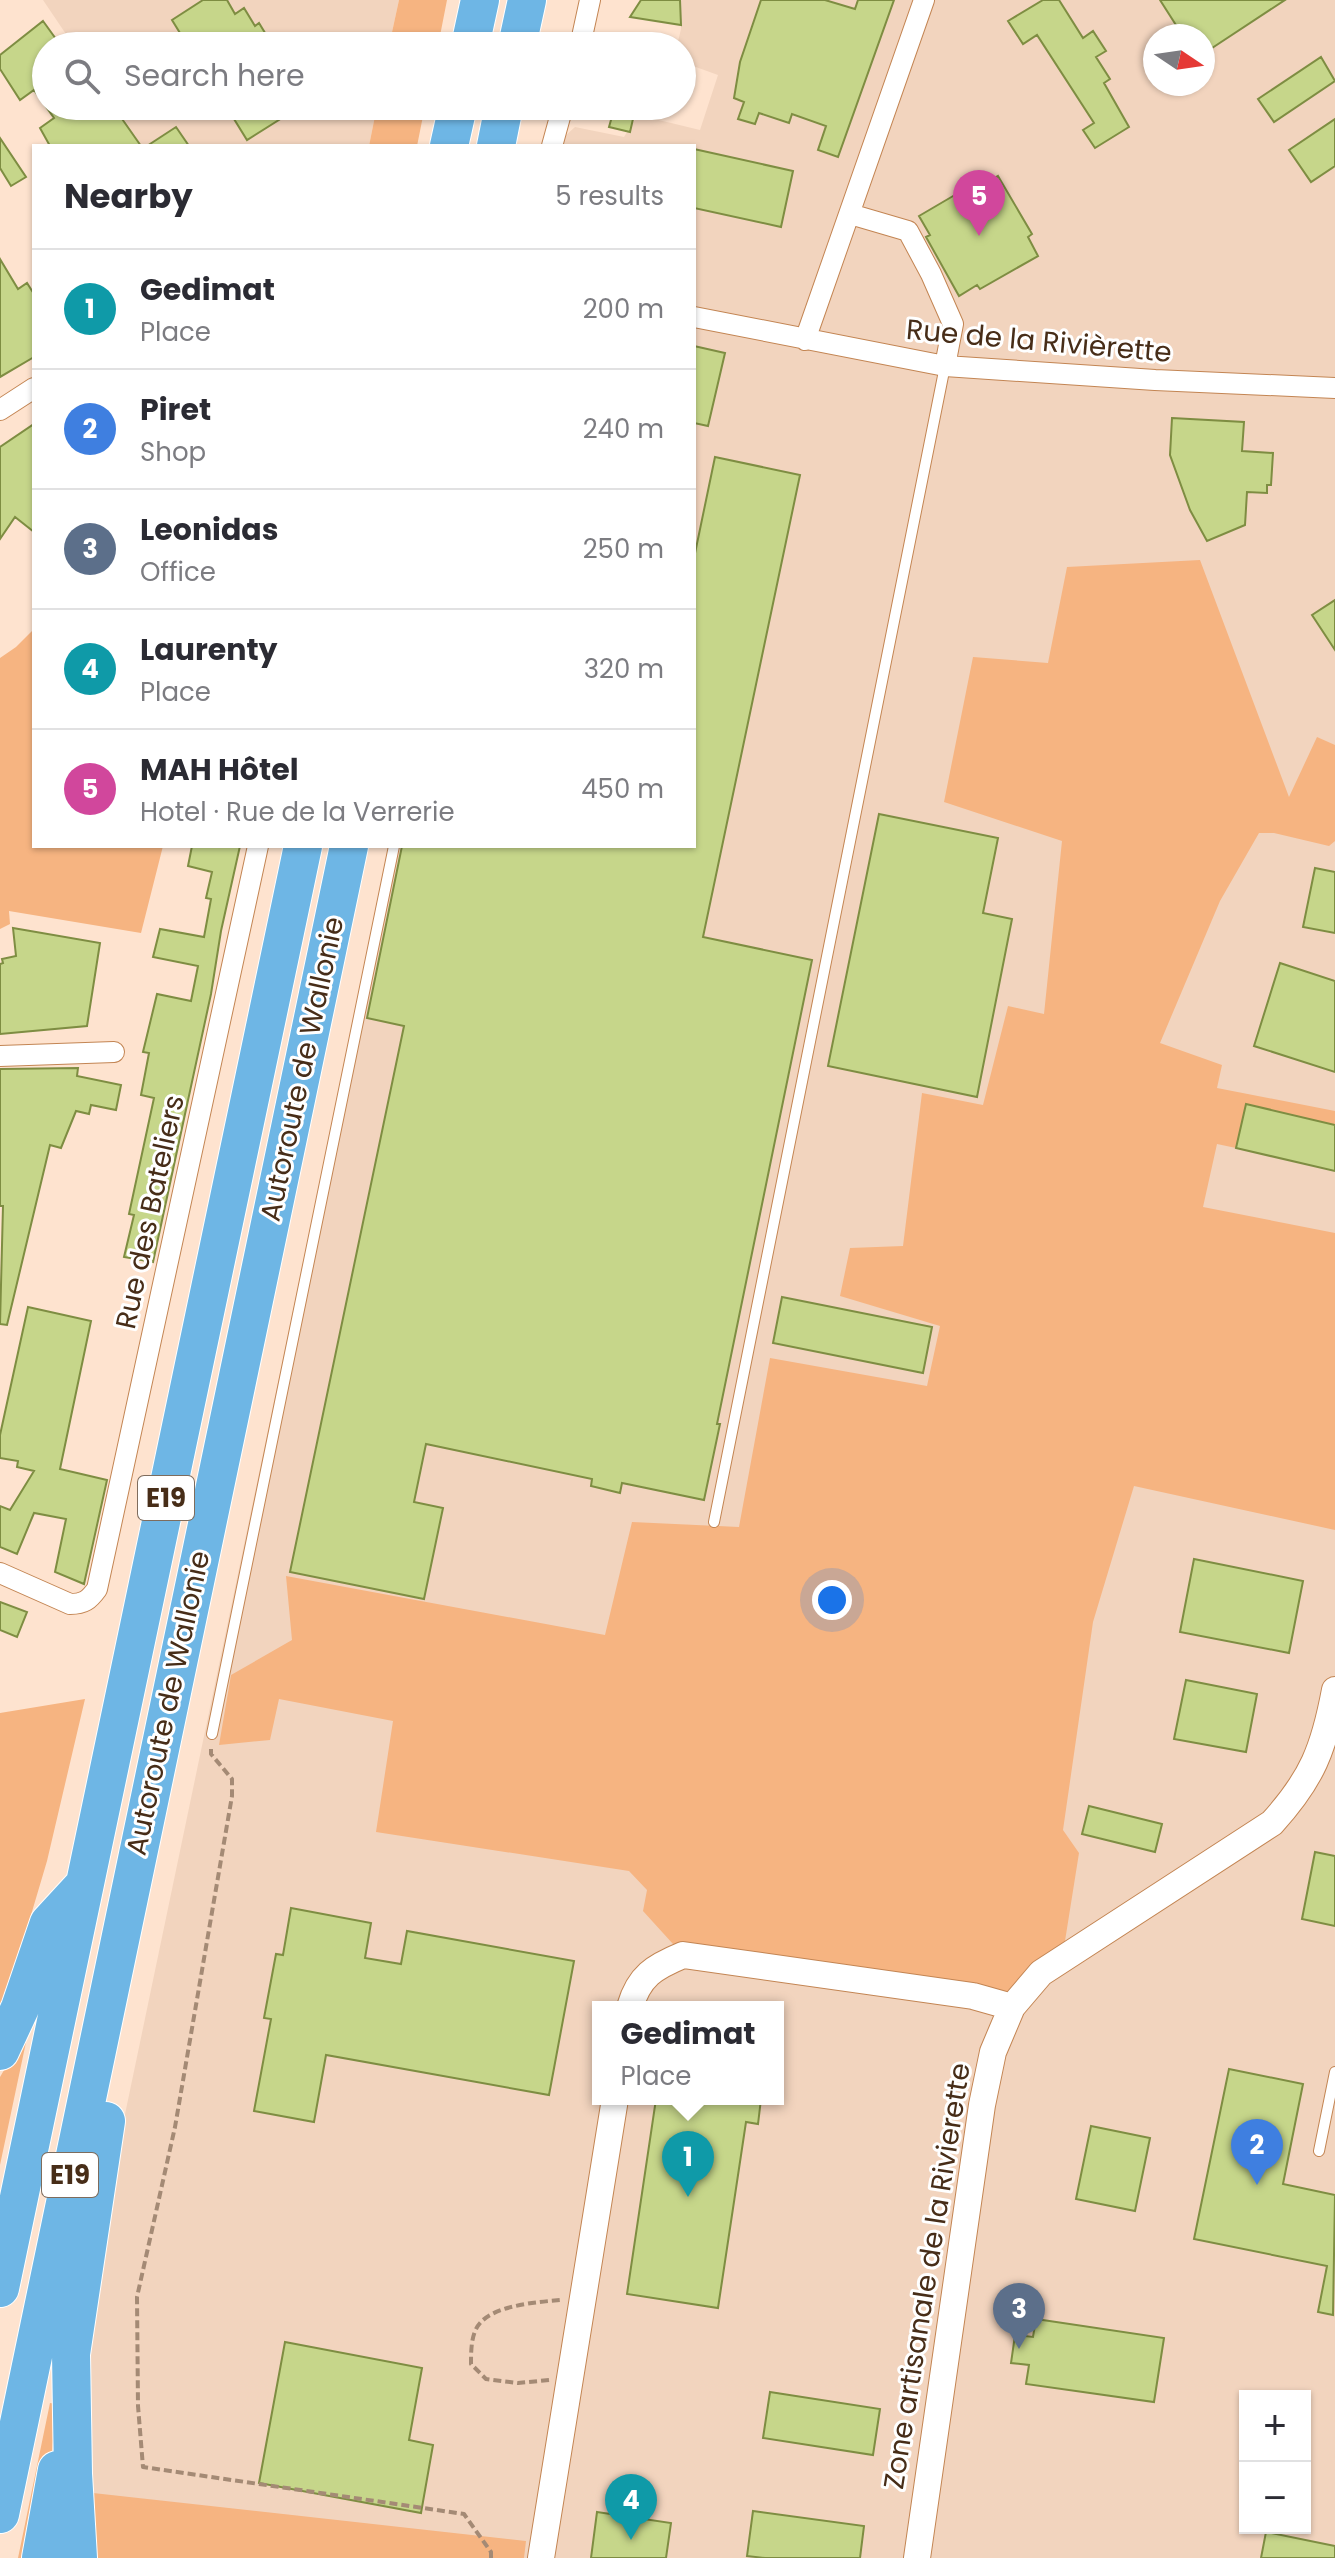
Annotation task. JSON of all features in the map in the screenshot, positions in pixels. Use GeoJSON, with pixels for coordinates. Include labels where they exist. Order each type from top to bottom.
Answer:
{"type":"FeatureCollection","features":[{"type":"Feature","properties":{"kind":"highway"},"geometry":{"type":"LineString","coordinates":[[473,32],[480,0]]}},
{"type":"Feature","properties":{"kind":"highway"},"geometry":{"type":"LineString","coordinates":[[520,32],[527,0]]}},
{"type":"Feature","properties":{"kind":"highway"},"geometry":{"type":"LineString","coordinates":[[449,144],[455,120]]}},
{"type":"Feature","properties":{"kind":"highway"},"geometry":{"type":"LineString","coordinates":[[496,144],[501,120]]}},
{"type":"Feature","properties":{"kind":"highway","name":"Autoroute de Wallonie"},"geometry":{"type":"LineString","coordinates":[[0,2288],[303,848]]}},
{"type":"Feature","properties":{"kind":"highway","name":"Autoroute de Wallonie"},"geometry":{"type":"LineString","coordinates":[[0,2514],[349,848]]}},
{"type":"Feature","properties":{"kind":"highway"},"geometry":{"type":"LineString","coordinates":[[41,2558],[59,2457],[71,2354],[131,1971],[140,1836]]}},
{"type":"Feature","properties":{"kind":"highway"},"geometry":{"type":"LineString","coordinates":[[0,2051],[20,2008],[49,1923],[85,1884]]}},
{"type":"Feature","properties":{"kind":"highway"},"geometry":{"type":"LineString","coordinates":[[71,2354],[78,2558]]}},
{"type":"Feature","properties":{"kind":"street"},"geometry":{"type":"LineString","coordinates":[[583,32],[590,0]]}},
{"type":"Feature","properties":{"kind":"street"},"geometry":{"type":"LineString","coordinates":[[805,340],[924,0]]}},
{"type":"Feature","properties":{"kind":"street"},"geometry":{"type":"LineString","coordinates":[[553,144],[559,120]]}},
{"type":"Feature","properties":{"kind":"street"},"geometry":{"type":"LineString","coordinates":[[850,214],[908,231],[953,324],[945,366]]}},
{"type":"Feature","properties":{"kind":"street","name":"Rue de la Rivièrette"},"geometry":{"type":"LineString","coordinates":[[696,317],[945,366],[1335,388]]}},
{"type":"Feature","properties":{"kind":"street"},"geometry":{"type":"LineString","coordinates":[[0,410],[32,389]]}},
{"type":"Feature","properties":{"kind":"street","name":"Rue des Bateliers"},"geometry":{"type":"LineString","coordinates":[[0,1573],[70,1604],[89,1600],[97,1589],[258,848]]}},
{"type":"Feature","properties":{"kind":"street"},"geometry":{"type":"LineString","coordinates":[[0,1056],[114,1052]]}},
{"type":"Feature","properties":{"kind":"street","name":"Zone artisanale de la Rivierette"},"geometry":{"type":"LineString","coordinates":[[917,2558],[982,2105],[993,2052],[1012,2007],[1041,1973],[1272,1823],[1299,1793],[1319,1756],[1335,1690]]}},
{"type":"Feature","properties":{"kind":"street"},"geometry":{"type":"LineString","coordinates":[[632,2001],[638,1983],[659,1965],[683,1955],[973,1996],[1012,2007]]}},
{"type":"Feature","properties":{"kind":"street"},"geometry":{"type":"LineString","coordinates":[[541,2558],[614,2105]]}},
{"type":"Feature","properties":{"kind":"lane"},"geometry":{"type":"LineString","coordinates":[[714,1522],[945,366]]}},
{"type":"Feature","properties":{"kind":"lane"},"geometry":{"type":"LineString","coordinates":[[212,1734],[394,848]]}},
{"type":"Feature","properties":{"kind":"lane"},"geometry":{"type":"LineString","coordinates":[[1319,2151],[1335,2072]]}},
{"type":"Feature","properties":{"kind":"path"},"geometry":{"type":"LineString","coordinates":[[212,1734],[211,1754],[232,1779],[232,1796],[175,2127],[137,2297],[138,2406],[143,2467],[464,2514],[491,2552],[491,2558]]}},
{"type":"Feature","properties":{"kind":"path"},"geometry":{"type":"LineString","coordinates":[[570,2380],[518,2383],[486,2379],[471,2364],[471,2343],[481,2322],[505,2308],[582,2297]]}},
{"type":"Feature","properties":{"kind":"shaded area"},"geometry":{"type":"Polygon","coordinates":[[[43,0],[399,0],[392,32],[65,32],[43,0]]]}},
{"type":"Feature","properties":{"kind":"shaded area"},"geometry":{"type":"Polygon","coordinates":[[[399,0],[447,0],[441,32],[392,32],[399,0]]]}},
{"type":"Feature","properties":{"kind":"shaded area"},"geometry":{"type":"Polygon","coordinates":[[[680,0],[1335,0],[1335,2558],[93,2558],[87,2386],[93,2295],[119,2143],[390,848],[696,848],[696,144],[556,144],[575,127],[624,137],[635,120],[659,120],[700,130],[718,75],[696,67],[696,32],[680,32],[680,0]]]}},
{"type":"Feature","properties":{"kind":"shaded area"},"geometry":{"type":"Polygon","coordinates":[[[124,120],[374,120],[369,144],[141,144],[124,120]]]}},
{"type":"Feature","properties":{"kind":"shaded area"},"geometry":{"type":"Polygon","coordinates":[[[374,120],[422,120],[417,144],[369,144],[374,120]]]}},
{"type":"Feature","properties":{"kind":"shaded area"},"geometry":{"type":"Polygon","coordinates":[[[1200,560],[1289,797],[1317,737],[1335,745],[1335,841],[1329,846],[1274,833],[1259,833],[1220,901],[1160,1043],[1222,1065],[1217,1088],[1335,1111],[1335,1125],[1246,1104],[1236,1148],[1217,1144],[1203,1207],[1335,1233],[1335,1530],[1134,1486],[1093,1622],[1063,1830],[1079,1853],[1065,1941],[1002,2004],[683,1955],[643,1911],[647,1890],[629,1871],[376,1832],[393,1721],[279,1699],[270,1740],[219,1745],[231,1675],[292,1640],[286,1576],[605,1635],[632,1522],[739,1527],[770,1358],[927,1386],[940,1326],[840,1296],[850,1248],[903,1246],[922,1093],[983,1105],[1008,1006],[1044,1014],[1062,841],[944,802],[973,657],[1048,663],[1067,567],[1200,560]]]}},
{"type":"Feature","properties":{"kind":"shaded area"},"geometry":{"type":"Polygon","coordinates":[[[32,631],[32,848],[162,848],[141,933],[9,911],[10,924],[0,929],[0,658],[32,631]]]}},
{"type":"Feature","properties":{"kind":"shaded area"},"geometry":{"type":"Polygon","coordinates":[[[85,1699],[47,1861],[7,1996],[0,2009],[0,1713],[85,1699]]]}},
{"type":"Feature","properties":{"kind":"shaded area"},"geometry":{"type":"Polygon","coordinates":[[[29,2028],[0,2165],[0,2077],[29,2028]]]}},
{"type":"Feature","properties":{"kind":"shaded area"},"geometry":{"type":"Polygon","coordinates":[[[50,2403],[56,2404],[52,2453],[30,2558],[18,2558],[50,2403]]]}},
{"type":"Feature","properties":{"kind":"shaded area"},"geometry":{"type":"Polygon","coordinates":[[[84,2492],[526,2541],[524,2558],[93,2558],[84,2492]]]}},
{"type":"Feature","properties":{"kind":"building"},"geometry":{"type":"Polygon","coordinates":[[[203,0],[227,0],[235,14],[244,8],[255,26],[259,23],[264,32],[179,32],[172,20],[203,0]]]}},
{"type":"Feature","properties":{"kind":"building"},"geometry":{"type":"Polygon","coordinates":[[[641,0],[680,0],[681,25],[630,17],[641,0]]]}},
{"type":"Feature","properties":{"kind":"building"},"geometry":{"type":"Polygon","coordinates":[[[761,0],[825,0],[855,9],[858,0],[894,0],[838,157],[818,150],[826,126],[792,114],[789,123],[759,113],[755,124],[738,119],[744,102],[734,98],[740,62],[761,0]]]}},
{"type":"Feature","properties":{"kind":"building"},"geometry":{"type":"Polygon","coordinates":[[[1043,0],[1059,0],[1083,38],[1093,31],[1106,51],[1096,57],[1110,79],[1104,83],[1129,127],[1095,148],[1083,130],[1094,123],[1037,35],[1023,44],[1008,21],[1043,0]]]}},
{"type":"Feature","properties":{"kind":"building"},"geometry":{"type":"Polygon","coordinates":[[[1160,0],[1285,0],[1215,46],[1215,24],[1175,24],[1160,0]]]}},
{"type":"Feature","properties":{"kind":"building"},"geometry":{"type":"Polygon","coordinates":[[[43,21],[51,32],[32,32],[32,91],[20,100],[0,69],[0,55],[43,21]]]}},
{"type":"Feature","properties":{"kind":"building"},"geometry":{"type":"Polygon","coordinates":[[[1321,57],[1335,81],[1274,122],[1258,99],[1321,57]]]}},
{"type":"Feature","properties":{"kind":"building"},"geometry":{"type":"Polygon","coordinates":[[[1335,119],[1335,166],[1311,182],[1289,150],[1335,119]]]}},
{"type":"Feature","properties":{"kind":"building"},"geometry":{"type":"Polygon","coordinates":[[[51,120],[123,120],[140,144],[49,144],[40,128],[51,120]]]}},
{"type":"Feature","properties":{"kind":"building"},"geometry":{"type":"Polygon","coordinates":[[[235,120],[279,120],[247,140],[235,120]]]}},
{"type":"Feature","properties":{"kind":"building"},"geometry":{"type":"Polygon","coordinates":[[[611,120],[633,120],[630,132],[609,127],[611,120]]]}},
{"type":"Feature","properties":{"kind":"building"},"geometry":{"type":"Polygon","coordinates":[[[176,127],[188,144],[150,144],[176,127]]]}},
{"type":"Feature","properties":{"kind":"building"},"geometry":{"type":"Polygon","coordinates":[[[0,138],[26,177],[11,186],[0,168],[0,138]]]}},
{"type":"Feature","properties":{"kind":"building"},"geometry":{"type":"Polygon","coordinates":[[[696,149],[793,171],[781,227],[696,208],[696,149]]]}},
{"type":"Feature","properties":{"kind":"building"},"geometry":{"type":"Polygon","coordinates":[[[998,176],[1032,234],[1028,237],[1038,256],[980,289],[977,285],[959,296],[926,237],[930,235],[919,216],[977,182],[980,187],[998,176]]]}},
{"type":"Feature","properties":{"kind":"building"},"geometry":{"type":"Polygon","coordinates":[[[0,259],[18,289],[27,283],[32,291],[32,358],[0,377],[0,259]]]}},
{"type":"Feature","properties":{"kind":"building"},"geometry":{"type":"Polygon","coordinates":[[[696,346],[725,353],[708,426],[696,423],[696,346]]]}},
{"type":"Feature","properties":{"kind":"building"},"geometry":{"type":"Polygon","coordinates":[[[1172,418],[1244,422],[1242,451],[1273,453],[1271,485],[1267,485],[1267,493],[1247,492],[1245,525],[1207,541],[1190,510],[1170,455],[1172,418]]]}},
{"type":"Feature","properties":{"kind":"building"},"geometry":{"type":"Polygon","coordinates":[[[32,425],[32,530],[15,517],[0,539],[0,447],[32,425]]]}},
{"type":"Feature","properties":{"kind":"building"},"geometry":{"type":"Polygon","coordinates":[[[715,457],[800,475],[703,937],[812,960],[704,1500],[622,1483],[620,1493],[591,1486],[592,1479],[426,1444],[414,1502],[443,1508],[424,1599],[290,1572],[404,1026],[367,1018],[402,848],[696,848],[696,548],[715,457]]]}},
{"type":"Feature","properties":{"kind":"building"},"geometry":{"type":"Polygon","coordinates":[[[1335,600],[1335,650],[1312,615],[1335,600]]]}},
{"type":"Feature","properties":{"kind":"building"},"geometry":{"type":"Polygon","coordinates":[[[879,814],[998,838],[983,913],[1012,919],[977,1097],[828,1066],[879,814]]]}},
{"type":"Feature","properties":{"kind":"building"},"geometry":{"type":"Polygon","coordinates":[[[192,848],[240,848],[153,1262],[124,1257],[134,1215],[129,1214],[154,1098],[141,1095],[149,1053],[143,1052],[157,994],[191,1001],[198,966],[153,957],[160,929],[204,937],[211,899],[206,898],[212,872],[188,866],[192,848]]]}},
{"type":"Feature","properties":{"kind":"building"},"geometry":{"type":"Polygon","coordinates":[[[1315,868],[1335,872],[1335,933],[1303,927],[1315,868]]]}},
{"type":"Feature","properties":{"kind":"building"},"geometry":{"type":"Polygon","coordinates":[[[13,928],[100,943],[87,1026],[0,1034],[0,964],[3,963],[2,959],[16,956],[13,928]]]}},
{"type":"Feature","properties":{"kind":"building"},"geometry":{"type":"Polygon","coordinates":[[[1280,963],[1335,981],[1335,1072],[1254,1046],[1280,963]]]}},
{"type":"Feature","properties":{"kind":"building"},"geometry":{"type":"Polygon","coordinates":[[[78,1068],[77,1076],[121,1085],[116,1110],[91,1105],[89,1114],[76,1111],[61,1148],[50,1145],[7,1325],[0,1324],[3,1206],[0,1206],[0,1069],[78,1068]]]}},
{"type":"Feature","properties":{"kind":"building"},"geometry":{"type":"Polygon","coordinates":[[[1246,1104],[1335,1125],[1335,1171],[1236,1148],[1246,1104]]]}},
{"type":"Feature","properties":{"kind":"building"},"geometry":{"type":"Polygon","coordinates":[[[782,1297],[932,1327],[923,1373],[773,1343],[782,1297]]]}},
{"type":"Feature","properties":{"kind":"building"},"geometry":{"type":"Polygon","coordinates":[[[28,1307],[91,1321],[60,1469],[107,1480],[84,1584],[55,1572],[66,1519],[34,1513],[17,1554],[0,1547],[0,1506],[10,1510],[34,1471],[17,1467],[18,1461],[0,1458],[0,1435],[28,1307]]]}},
{"type":"Feature","properties":{"kind":"building"},"geometry":{"type":"Polygon","coordinates":[[[1194,1559],[1303,1581],[1289,1653],[1180,1632],[1194,1559]]]}},
{"type":"Feature","properties":{"kind":"building"},"geometry":{"type":"Polygon","coordinates":[[[0,1602],[27,1612],[17,1637],[0,1630],[0,1602]]]}},
{"type":"Feature","properties":{"kind":"building"},"geometry":{"type":"Polygon","coordinates":[[[1186,1680],[1257,1694],[1246,1752],[1174,1739],[1186,1680]]]}},
{"type":"Feature","properties":{"kind":"building"},"geometry":{"type":"Polygon","coordinates":[[[1089,1806],[1162,1824],[1155,1852],[1082,1834],[1089,1806]]]}},
{"type":"Feature","properties":{"kind":"building"},"geometry":{"type":"Polygon","coordinates":[[[1315,1852],[1335,1856],[1335,1926],[1302,1919],[1315,1852]]]}},
{"type":"Feature","properties":{"kind":"building"},"geometry":{"type":"Polygon","coordinates":[[[291,1908],[371,1923],[365,1958],[401,1964],[407,1931],[574,1961],[549,2095],[326,2055],[314,2122],[254,2111],[271,2019],[264,2018],[276,1954],[283,1955],[291,1908]]]}},
{"type":"Feature","properties":{"kind":"building"},"geometry":{"type":"Polygon","coordinates":[[[1229,2069],[1303,2084],[1283,2184],[1335,2195],[1333,2315],[1318,2312],[1327,2266],[1194,2239],[1229,2069]]]}},
{"type":"Feature","properties":{"kind":"building"},"geometry":{"type":"Polygon","coordinates":[[[655,2105],[760,2105],[758,2124],[746,2122],[718,2308],[627,2294],[655,2105]]]}},
{"type":"Feature","properties":{"kind":"building"},"geometry":{"type":"Polygon","coordinates":[[[1091,2126],[1150,2138],[1135,2211],[1076,2199],[1091,2126]]]}},
{"type":"Feature","properties":{"kind":"building"},"geometry":{"type":"Polygon","coordinates":[[[1036,2319],[1164,2338],[1154,2402],[1026,2384],[1029,2365],[1011,2363],[1015,2335],[1033,2337],[1036,2319]]]}},
{"type":"Feature","properties":{"kind":"building"},"geometry":{"type":"Polygon","coordinates":[[[285,2342],[422,2368],[409,2440],[433,2445],[421,2513],[259,2483],[285,2342]]]}},
{"type":"Feature","properties":{"kind":"building"},"geometry":{"type":"Polygon","coordinates":[[[770,2392],[880,2409],[873,2455],[763,2438],[770,2392]]]}},
{"type":"Feature","properties":{"kind":"building"},"geometry":{"type":"Polygon","coordinates":[[[753,2511],[864,2526],[860,2558],[747,2556],[753,2511]]]}},
{"type":"Feature","properties":{"kind":"building"},"geometry":{"type":"Polygon","coordinates":[[[597,2512],[671,2523],[666,2558],[591,2558],[597,2512]]]}},
{"type":"Feature","properties":{"kind":"building"},"geometry":{"type":"Polygon","coordinates":[[[1266,2534],[1335,2546],[1335,2558],[1261,2558],[1266,2534]]]}},
{"type":"Feature","properties":{"kind":"place","name":"MAH Hôtel"},"geometry":{"type":"Point","coordinates":[979,236]}},
{"type":"Feature","properties":{"kind":"place","name":"Piret"},"geometry":{"type":"Point","coordinates":[1257,2185]}},
{"type":"Feature","properties":{"kind":"place","name":"Gedimat"},"geometry":{"type":"Point","coordinates":[688,2197]}},
{"type":"Feature","properties":{"kind":"place","name":"Leonidas"},"geometry":{"type":"Point","coordinates":[1019,2349]}},
{"type":"Feature","properties":{"kind":"place","name":"Laurenty"},"geometry":{"type":"Point","coordinates":[631,2540]}}]}
